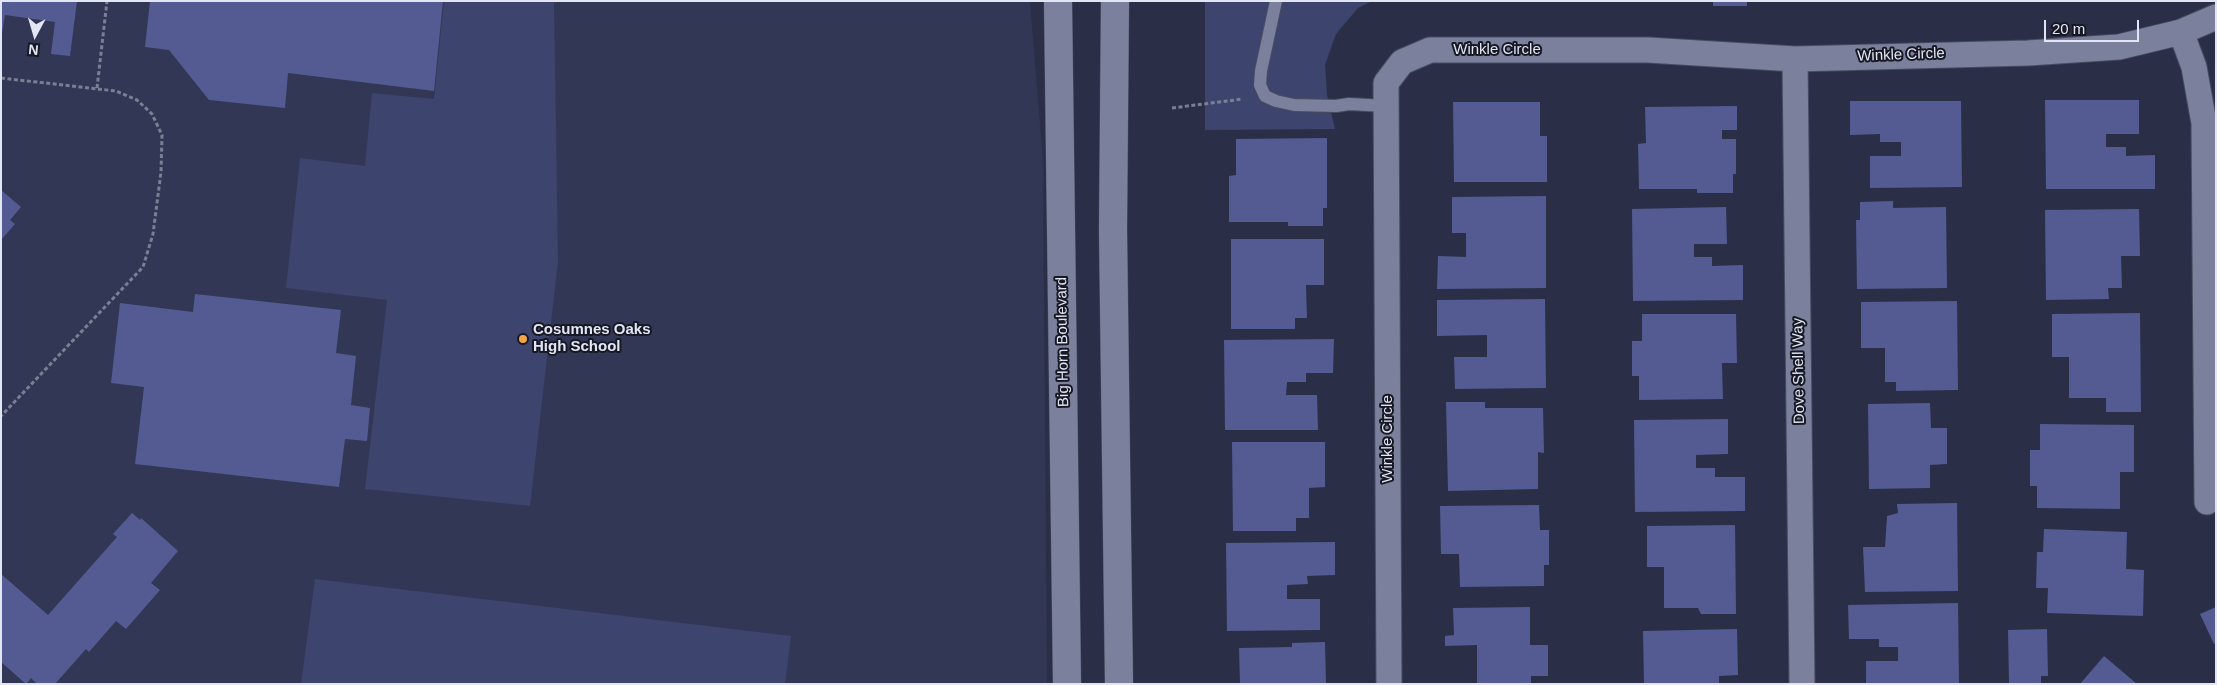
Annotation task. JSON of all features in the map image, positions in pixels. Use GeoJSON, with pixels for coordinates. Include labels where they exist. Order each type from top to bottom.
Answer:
{"type":"FeatureCollection","features":[{"type":"Feature","properties":{"kind":"main road","name":"Big Horn Boulevard"},"geometry":{"type":"LineString","coordinates":[[1058,1],[1067,684]]}},
{"type":"Feature","properties":{"kind":"main road"},"geometry":{"type":"LineString","coordinates":[[1115,1],[1113,230],[1119,684]]}},
{"type":"Feature","properties":{"kind":"street","name":"Winkle Circle"},"geometry":{"type":"LineString","coordinates":[[1389,684],[1386,83],[1402,62],[1430,50],[1648,50],[1795,59],[2028,53],[2119,47],[2181,32],[2216,17]]}},
{"type":"Feature","properties":{"kind":"street"},"geometry":{"type":"LineString","coordinates":[[2181,32],[2194,67],[2204,123],[2207,502]]}},
{"type":"Feature","properties":{"kind":"street","name":"Dove Shell Way"},"geometry":{"type":"LineString","coordinates":[[1795,59],[1802,684]]}},
{"type":"Feature","properties":{"kind":"lane"},"geometry":{"type":"LineString","coordinates":[[1276,1],[1261,71],[1260,85],[1265,96],[1276,102],[1294,105],[1349,104],[1386,106]]}},
{"type":"Feature","properties":{"kind":"path"},"geometry":{"type":"LineString","coordinates":[[97,88],[107,1]]}},
{"type":"Feature","properties":{"kind":"path"},"geometry":{"type":"LineString","coordinates":[[1,78],[116,91],[137,100],[152,114],[162,135],[162,172],[153,234],[143,267],[1,416]]}},
{"type":"Feature","properties":{"kind":"path"},"geometry":{"type":"LineString","coordinates":[[1172,108],[1265,96]]}},
{"type":"Feature","properties":{"kind":"shaded area","name":"Cosumnes Oaks High School"},"geometry":{"type":"Polygon","coordinates":[[[1,1],[1030,1],[1043,163],[1047,684],[1,684],[1,1]]]}},
{"type":"Feature","properties":{"kind":"shaded area"},"geometry":{"type":"Polygon","coordinates":[[[444,1],[554,1],[558,262],[530,506],[365,489],[387,300],[286,288],[300,158],[365,166],[372,93],[434,99],[444,1]]]}},
{"type":"Feature","properties":{"kind":"shaded area"},"geometry":{"type":"Polygon","coordinates":[[[1205,1],[1372,1],[1358,8],[1336,34],[1325,65],[1327,95],[1335,129],[1205,130],[1205,1]]]}},
{"type":"Feature","properties":{"kind":"shaded area"},"geometry":{"type":"Polygon","coordinates":[[[315,579],[791,636],[785,684],[301,684],[315,579]]]}},
{"type":"Feature","properties":{"kind":"building"},"geometry":{"type":"Polygon","coordinates":[[[1,1],[77,1],[70,56],[51,54],[55,22],[5,15],[1,39],[1,1]]]}},
{"type":"Feature","properties":{"kind":"building"},"geometry":{"type":"Polygon","coordinates":[[[150,1],[443,1],[434,91],[288,73],[285,108],[209,100],[169,50],[145,47],[150,1]]]}},
{"type":"Feature","properties":{"kind":"building"},"geometry":{"type":"Polygon","coordinates":[[[1713,1],[1747,1],[1747,6],[1713,6],[1713,1]]]}},
{"type":"Feature","properties":{"kind":"building"},"geometry":{"type":"Polygon","coordinates":[[[2045,100],[2139,100],[2139,134],[2106,134],[2106,147],[2126,147],[2126,156],[2155,155],[2155,189],[2046,189],[2045,100]]]}},
{"type":"Feature","properties":{"kind":"building"},"geometry":{"type":"Polygon","coordinates":[[[1850,101],[1961,101],[1962,187],[1870,188],[1870,156],[1901,156],[1901,142],[1880,142],[1880,134],[1850,135],[1850,101]]]}},
{"type":"Feature","properties":{"kind":"building"},"geometry":{"type":"Polygon","coordinates":[[[1453,102],[1540,102],[1540,136],[1547,136],[1547,182],[1454,182],[1453,102]]]}},
{"type":"Feature","properties":{"kind":"building"},"geometry":{"type":"Polygon","coordinates":[[[1737,106],[1737,130],[1722,130],[1722,139],[1736,139],[1736,174],[1733,174],[1733,193],[1697,193],[1697,189],[1639,189],[1638,144],[1646,143],[1645,107],[1737,106]]]}},
{"type":"Feature","properties":{"kind":"building"},"geometry":{"type":"Polygon","coordinates":[[[1327,138],[1327,208],[1323,208],[1323,226],[1288,226],[1288,222],[1229,222],[1229,176],[1236,175],[1236,139],[1327,138]]]}},
{"type":"Feature","properties":{"kind":"building"},"geometry":{"type":"Polygon","coordinates":[[[1,190],[21,207],[10,220],[15,224],[1,240],[1,190]]]}},
{"type":"Feature","properties":{"kind":"building"},"geometry":{"type":"Polygon","coordinates":[[[1546,196],[1546,288],[1437,289],[1438,256],[1466,257],[1466,233],[1452,233],[1452,197],[1546,196]]]}},
{"type":"Feature","properties":{"kind":"building"},"geometry":{"type":"Polygon","coordinates":[[[1893,201],[1893,208],[1946,207],[1947,288],[1857,289],[1856,220],[1860,220],[1860,202],[1893,201]]]}},
{"type":"Feature","properties":{"kind":"building"},"geometry":{"type":"Polygon","coordinates":[[[1726,207],[1727,244],[1694,244],[1694,257],[1712,257],[1712,266],[1743,265],[1743,300],[1633,301],[1632,209],[1726,207]]]}},
{"type":"Feature","properties":{"kind":"building"},"geometry":{"type":"Polygon","coordinates":[[[2139,209],[2140,256],[2121,256],[2122,288],[2108,288],[2109,299],[2046,300],[2045,210],[2139,209]]]}},
{"type":"Feature","properties":{"kind":"building"},"geometry":{"type":"Polygon","coordinates":[[[1231,239],[1324,239],[1324,285],[1306,285],[1307,318],[1295,318],[1295,329],[1231,329],[1231,239]]]}},
{"type":"Feature","properties":{"kind":"building"},"geometry":{"type":"Polygon","coordinates":[[[195,294],[341,310],[336,353],[356,356],[351,405],[370,408],[367,441],[345,439],[339,487],[135,464],[144,387],[111,383],[120,303],[193,312],[195,294]]]}},
{"type":"Feature","properties":{"kind":"building"},"geometry":{"type":"Polygon","coordinates":[[[1545,299],[1546,388],[1455,389],[1454,357],[1487,357],[1487,335],[1437,336],[1437,300],[1545,299]]]}},
{"type":"Feature","properties":{"kind":"building"},"geometry":{"type":"Polygon","coordinates":[[[1957,301],[1958,390],[1896,391],[1896,382],[1885,382],[1885,348],[1861,348],[1861,302],[1957,301]]]}},
{"type":"Feature","properties":{"kind":"building"},"geometry":{"type":"Polygon","coordinates":[[[2140,313],[2141,412],[2106,412],[2106,398],[2069,398],[2069,357],[2052,357],[2052,314],[2140,313]]]}},
{"type":"Feature","properties":{"kind":"building"},"geometry":{"type":"Polygon","coordinates":[[[1642,314],[1736,314],[1737,363],[1722,363],[1723,399],[1639,400],[1639,376],[1632,376],[1632,341],[1642,341],[1642,314]]]}},
{"type":"Feature","properties":{"kind":"building"},"geometry":{"type":"Polygon","coordinates":[[[1334,339],[1333,373],[1306,373],[1306,382],[1287,382],[1286,395],[1317,395],[1318,430],[1225,430],[1224,340],[1334,339]]]}},
{"type":"Feature","properties":{"kind":"building"},"geometry":{"type":"Polygon","coordinates":[[[1446,402],[1485,402],[1485,408],[1543,408],[1544,453],[1538,452],[1538,489],[1448,491],[1446,402]]]}},
{"type":"Feature","properties":{"kind":"building"},"geometry":{"type":"Polygon","coordinates":[[[1930,403],[1931,428],[1947,428],[1947,464],[1930,465],[1930,488],[1869,489],[1868,404],[1930,403]]]}},
{"type":"Feature","properties":{"kind":"building"},"geometry":{"type":"Polygon","coordinates":[[[1728,419],[1728,454],[1696,455],[1696,468],[1715,468],[1715,477],[1745,477],[1745,511],[1635,512],[1634,420],[1728,419]]]}},
{"type":"Feature","properties":{"kind":"building"},"geometry":{"type":"Polygon","coordinates":[[[2040,424],[2134,425],[2134,472],[2120,472],[2120,509],[2037,508],[2037,486],[2030,486],[2030,450],[2040,450],[2040,424]]]}},
{"type":"Feature","properties":{"kind":"building"},"geometry":{"type":"Polygon","coordinates":[[[1232,442],[1325,442],[1325,487],[1309,488],[1309,518],[1296,518],[1296,531],[1233,531],[1232,442]]]}},
{"type":"Feature","properties":{"kind":"building"},"geometry":{"type":"Polygon","coordinates":[[[1957,503],[1958,591],[1865,592],[1863,547],[1885,547],[1887,516],[1898,513],[1897,504],[1957,503]]]}},
{"type":"Feature","properties":{"kind":"building"},"geometry":{"type":"Polygon","coordinates":[[[1539,505],[1540,530],[1549,530],[1549,565],[1544,565],[1544,586],[1460,587],[1459,554],[1441,554],[1440,506],[1539,505]]]}},
{"type":"Feature","properties":{"kind":"building"},"geometry":{"type":"Polygon","coordinates":[[[132,513],[140,520],[141,518],[178,551],[151,583],[160,590],[126,629],[116,621],[89,652],[86,649],[55,684],[37,684],[31,678],[26,684],[1,662],[1,574],[48,615],[117,537],[113,534],[132,513]]]}},
{"type":"Feature","properties":{"kind":"building"},"geometry":{"type":"Polygon","coordinates":[[[1735,525],[1736,614],[1701,614],[1698,608],[1664,608],[1664,567],[1647,567],[1647,526],[1735,525]]]}},
{"type":"Feature","properties":{"kind":"building"},"geometry":{"type":"Polygon","coordinates":[[[2044,529],[2127,532],[2126,569],[2144,570],[2143,616],[2047,613],[2048,588],[2036,588],[2037,552],[2043,552],[2044,529]]]}},
{"type":"Feature","properties":{"kind":"building"},"geometry":{"type":"Polygon","coordinates":[[[1335,542],[1335,575],[1307,576],[1308,584],[1287,585],[1287,599],[1320,599],[1320,630],[1227,631],[1226,543],[1335,542]]]}},
{"type":"Feature","properties":{"kind":"building"},"geometry":{"type":"Polygon","coordinates":[[[1958,603],[1959,684],[1866,684],[1866,661],[1898,661],[1898,647],[1879,647],[1879,639],[1849,639],[1848,605],[1958,603]]]}},
{"type":"Feature","properties":{"kind":"building"},"geometry":{"type":"Polygon","coordinates":[[[1530,607],[1530,645],[1548,645],[1548,676],[1531,676],[1531,684],[1477,684],[1477,645],[1445,646],[1445,636],[1454,635],[1453,608],[1530,607]]]}},
{"type":"Feature","properties":{"kind":"building"},"geometry":{"type":"Polygon","coordinates":[[[2216,607],[2216,643],[2214,644],[2200,614],[2216,607]]]}},
{"type":"Feature","properties":{"kind":"building"},"geometry":{"type":"Polygon","coordinates":[[[1737,629],[1738,675],[1719,676],[1719,684],[1644,684],[1643,631],[1737,629]]]}},
{"type":"Feature","properties":{"kind":"building"},"geometry":{"type":"Polygon","coordinates":[[[2047,629],[2048,676],[2041,676],[2041,684],[2009,684],[2008,630],[2047,629]]]}},
{"type":"Feature","properties":{"kind":"building"},"geometry":{"type":"Polygon","coordinates":[[[1325,642],[1326,684],[1240,684],[1239,648],[1292,647],[1292,643],[1325,642]]]}},
{"type":"Feature","properties":{"kind":"building"},"geometry":{"type":"Polygon","coordinates":[[[2104,656],[2137,684],[2080,684],[2104,656]]]}},
{"type":"Feature","properties":{"kind":"place","name":"Cosumnes Oaks High School"},"geometry":{"type":"Point","coordinates":[523,339]}}]}
